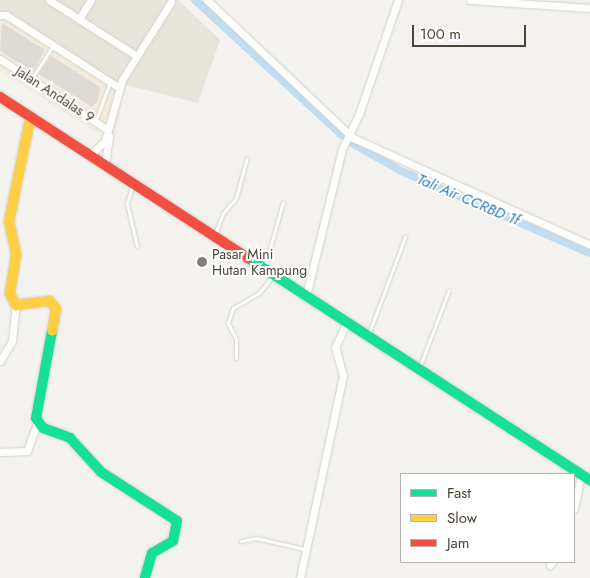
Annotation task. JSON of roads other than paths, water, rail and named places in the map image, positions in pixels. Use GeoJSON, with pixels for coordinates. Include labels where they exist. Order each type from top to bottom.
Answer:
{"type":"FeatureCollection","features":[{"type":"Feature","properties":{"kind":"main road"},"geometry":{"type":"LineString","coordinates":[[0,97],[30,119],[90,155],[586,478]]}},
{"type":"Feature","properties":{"kind":"main road"},"geometry":{"type":"LineString","coordinates":[[30,119],[9,221],[16,255],[10,294],[16,305],[50,301],[56,309],[38,423],[66,435],[101,472],[177,521],[173,541],[152,553],[145,578]]}},
{"type":"Feature","properties":{"kind":"street"},"geometry":{"type":"LineString","coordinates":[[49,0],[137,56]]}},
{"type":"Feature","properties":{"kind":"street"},"geometry":{"type":"LineString","coordinates":[[79,19],[91,0]]}},
{"type":"Feature","properties":{"kind":"street"},"geometry":{"type":"LineString","coordinates":[[207,0],[350,133],[374,149],[590,245]]}},
{"type":"Feature","properties":{"kind":"street"},"geometry":{"type":"LineString","coordinates":[[306,296],[337,166],[398,0]]}},
{"type":"Feature","properties":{"kind":"street"},"geometry":{"type":"LineString","coordinates":[[470,0],[590,8]]}},
{"type":"Feature","properties":{"kind":"street"},"geometry":{"type":"LineString","coordinates":[[90,155],[101,148],[108,130],[118,87],[171,2]]}},
{"type":"Feature","properties":{"kind":"street"},"geometry":{"type":"LineString","coordinates":[[0,15],[6,15],[118,87]]}},
{"type":"Feature","properties":{"kind":"street","name":"Jalan Andalas 9"},"geometry":{"type":"LineString","coordinates":[[0,59],[96,120],[108,130]]}},
{"type":"Feature","properties":{"kind":"street"},"geometry":{"type":"LineString","coordinates":[[105,165],[108,130]]}},
{"type":"Feature","properties":{"kind":"street"},"geometry":{"type":"LineString","coordinates":[[0,361],[12,341],[16,305]]}},
{"type":"Feature","properties":{"kind":"street"},"geometry":{"type":"LineString","coordinates":[[300,578],[343,376],[335,347],[346,322]]}},
{"type":"Feature","properties":{"kind":"street"},"geometry":{"type":"LineString","coordinates":[[0,452],[27,450],[38,423]]}},
{"type":"Feature","properties":{"kind":"street"},"geometry":{"type":"LineString","coordinates":[[575,506],[586,478]]}},
{"type":"Feature","properties":{"kind":"lane"},"geometry":{"type":"LineString","coordinates":[[32,79],[53,45]]}},
{"type":"Feature","properties":{"kind":"lane"},"geometry":{"type":"LineString","coordinates":[[96,120],[110,81]]}},
{"type":"Feature","properties":{"kind":"lane"},"geometry":{"type":"LineString","coordinates":[[214,237],[223,213],[236,198],[247,158]]}},
{"type":"Feature","properties":{"kind":"lane"},"geometry":{"type":"LineString","coordinates":[[133,184],[127,204],[137,246]]}},
{"type":"Feature","properties":{"kind":"lane"},"geometry":{"type":"LineString","coordinates":[[264,269],[283,202]]}},
{"type":"Feature","properties":{"kind":"lane"},"geometry":{"type":"LineString","coordinates":[[368,336],[405,237]]}},
{"type":"Feature","properties":{"kind":"lane"},"geometry":{"type":"LineString","coordinates":[[236,358],[236,339],[228,323],[233,308],[259,293],[274,275]]}},
{"type":"Feature","properties":{"kind":"lane"},"geometry":{"type":"LineString","coordinates":[[419,369],[449,290]]}},
{"type":"Feature","properties":{"kind":"lane"},"geometry":{"type":"LineString","coordinates":[[242,541],[256,538],[306,549]]}},
{"type":"Feature","properties":{"kind":"waterway","name":"Tali Air CCRBD 1f"},"geometry":{"type":"LineString","coordinates":[[195,0],[342,135]]}},
{"type":"Feature","properties":{"kind":"waterway","name":"Tali Air CCRBD 1f"},"geometry":{"type":"LineString","coordinates":[[350,142],[401,171],[590,253]]}},
{"type":"Feature","properties":{"kind":"place","name":"Pasar Mini Hutan Kampung"},"geometry":{"type":"Point","coordinates":[202,262]}}]}
